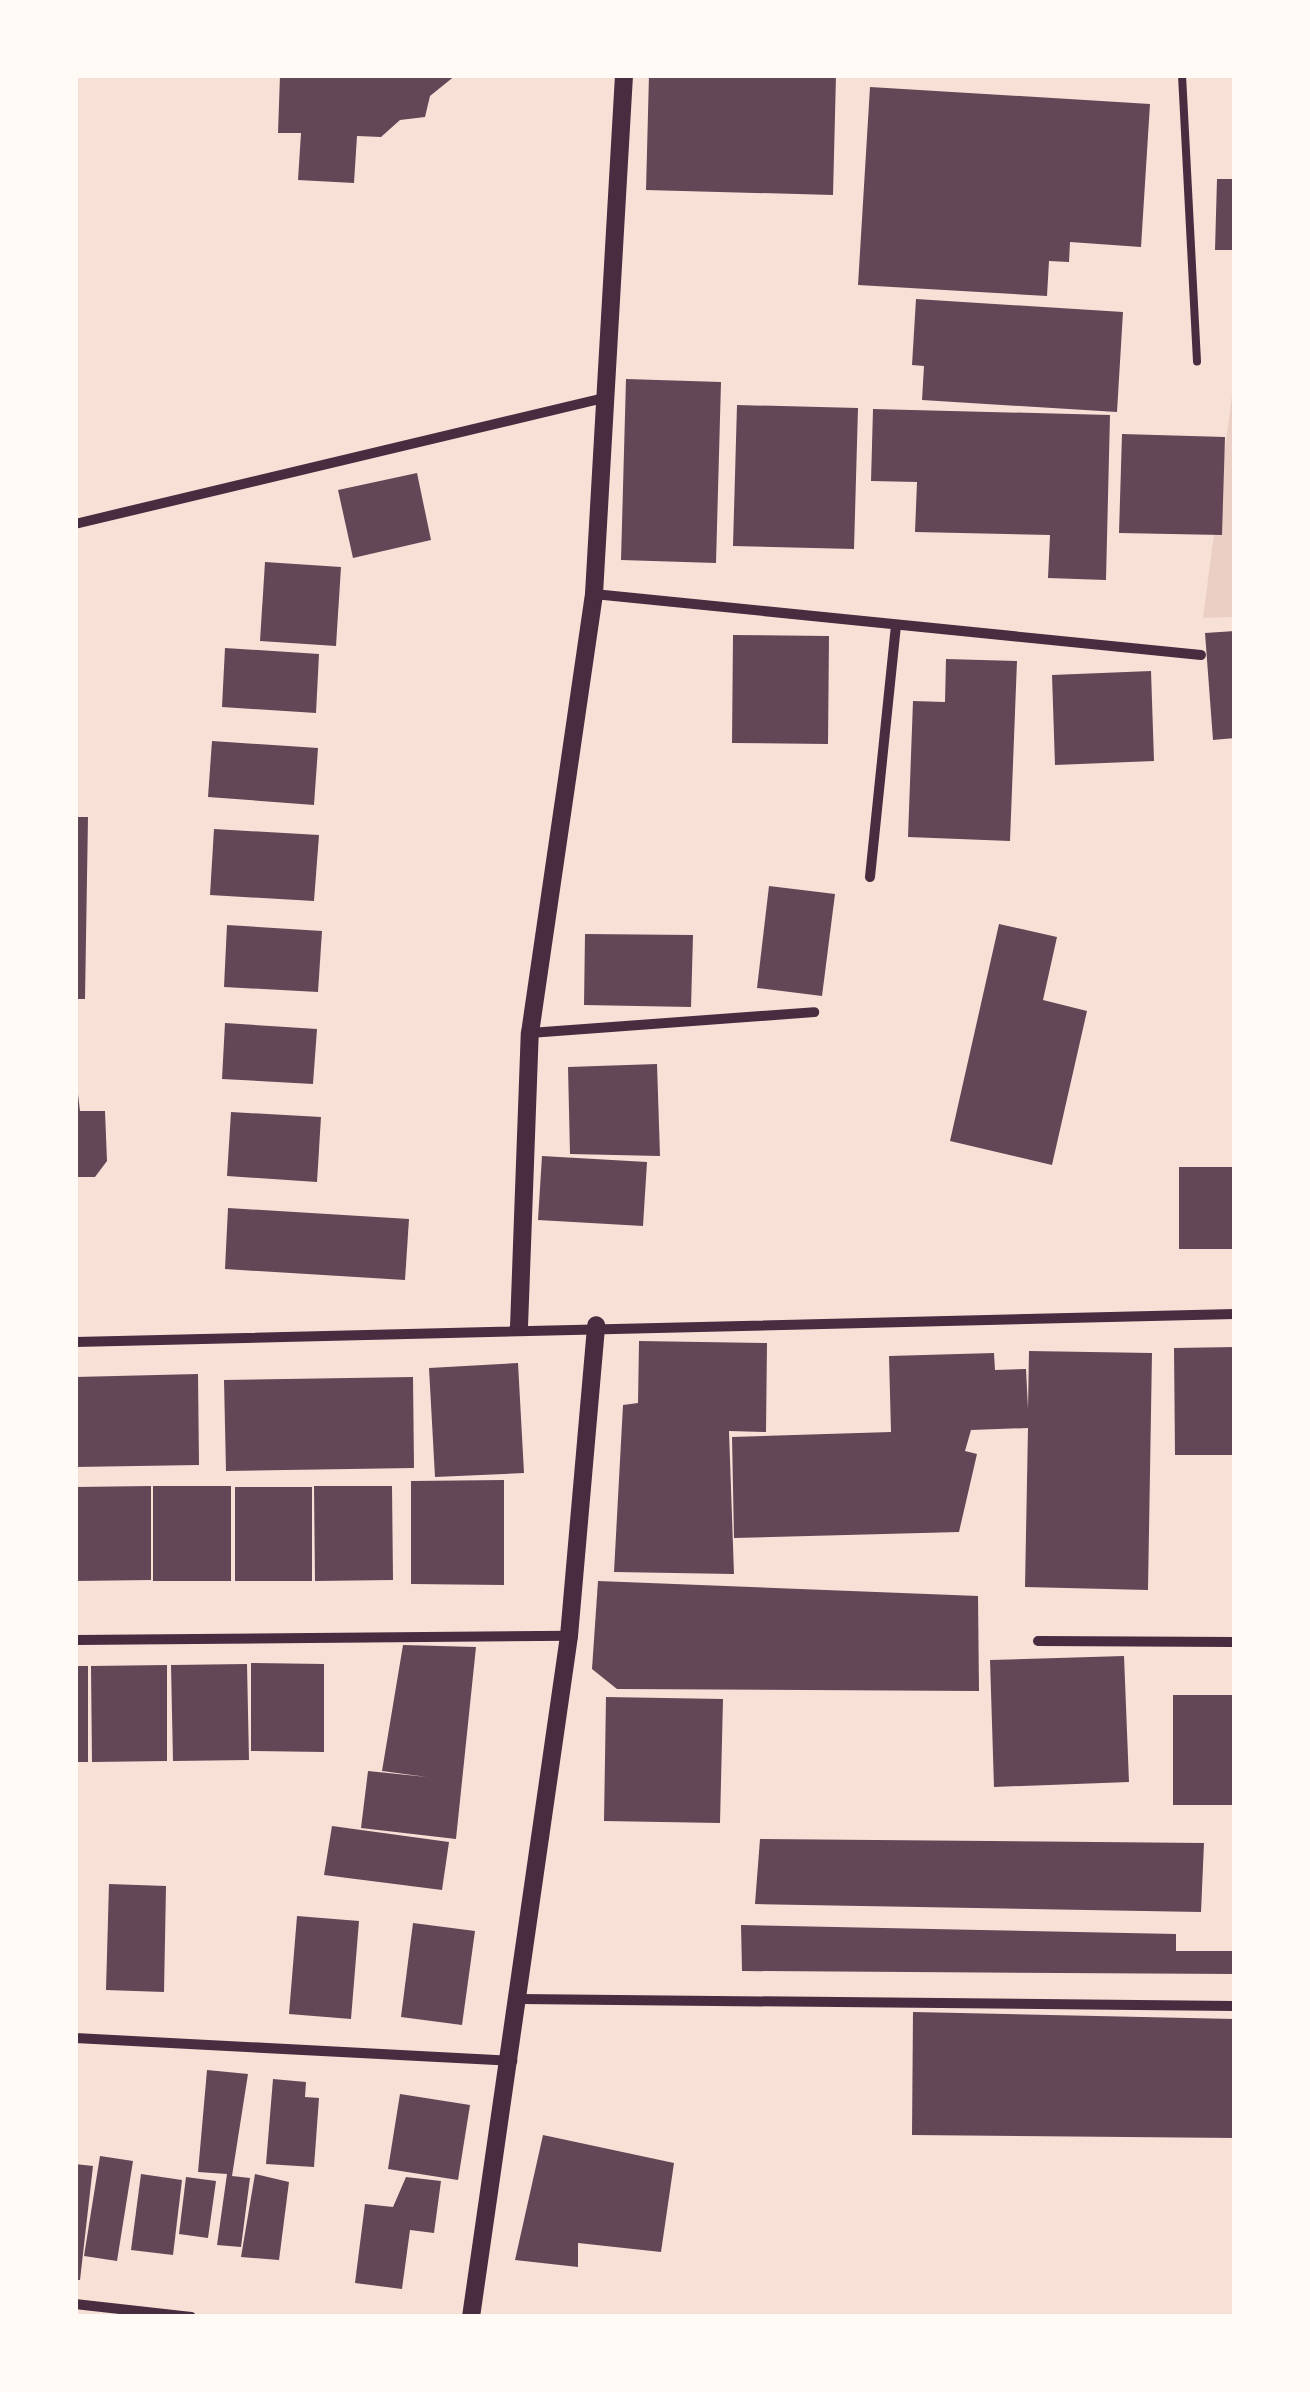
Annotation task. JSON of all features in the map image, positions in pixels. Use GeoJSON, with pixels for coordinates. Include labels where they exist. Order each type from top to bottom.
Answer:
{"type":"FeatureCollection","features":[{"type":"Feature","properties":{"kind":"street"},"geometry":{"type":"LineString","coordinates":[[519,1327],[530,1033],[594,594],[624,75]]}},
{"type":"Feature","properties":{"kind":"street"},"geometry":{"type":"LineString","coordinates":[[75,524],[608,397]]}},
{"type":"Feature","properties":{"kind":"street"},"geometry":{"type":"LineString","coordinates":[[594,594],[1201,655]]}},
{"type":"Feature","properties":{"kind":"street"},"geometry":{"type":"LineString","coordinates":[[870,877],[896,624]]}},
{"type":"Feature","properties":{"kind":"street"},"geometry":{"type":"LineString","coordinates":[[530,1033],[814,1012]]}},
{"type":"Feature","properties":{"kind":"street"},"geometry":{"type":"LineString","coordinates":[[75,1342],[596,1325],[1235,1314]]}},
{"type":"Feature","properties":{"kind":"street"},"geometry":{"type":"LineString","coordinates":[[471,2317],[512,2061],[569,1636],[596,1325]]}},
{"type":"Feature","properties":{"kind":"street"},"geometry":{"type":"LineString","coordinates":[[75,1640],[569,1636]]}},
{"type":"Feature","properties":{"kind":"street"},"geometry":{"type":"LineString","coordinates":[[1038,1640],[1235,1642]]}},
{"type":"Feature","properties":{"kind":"street"},"geometry":{"type":"LineString","coordinates":[[520,1999],[1235,2006]]}},
{"type":"Feature","properties":{"kind":"street"},"geometry":{"type":"LineString","coordinates":[[75,2038],[512,2061]]}},
{"type":"Feature","properties":{"kind":"street"},"geometry":{"type":"LineString","coordinates":[[75,2304],[191,2317]]}},
{"type":"Feature","properties":{"kind":"lane"},"geometry":{"type":"LineString","coordinates":[[1182,75],[1197,362]]}},
{"type":"Feature","properties":{"kind":"shaded area"},"geometry":{"type":"Polygon","coordinates":[[[1235,372],[1235,617],[1203,618],[1235,372]]]}},
{"type":"Feature","properties":{"kind":"building"},"geometry":{"type":"Polygon","coordinates":[[[280,75],[456,75],[430,96],[425,117],[400,120],[381,137],[357,136],[354,183],[298,180],[301,133],[278,133],[280,75]]]}},
{"type":"Feature","properties":{"kind":"building"},"geometry":{"type":"Polygon","coordinates":[[[649,75],[836,75],[833,195],[646,190],[649,75]]]}},
{"type":"Feature","properties":{"kind":"building"},"geometry":{"type":"Polygon","coordinates":[[[870,87],[1150,104],[1141,247],[1070,242],[1069,262],[1049,261],[1047,296],[858,285],[870,87]]]}},
{"type":"Feature","properties":{"kind":"building"},"geometry":{"type":"Polygon","coordinates":[[[1217,179],[1235,179],[1235,250],[1215,250],[1217,179]]]}},
{"type":"Feature","properties":{"kind":"building"},"geometry":{"type":"Polygon","coordinates":[[[916,299],[1123,312],[1117,412],[922,400],[924,366],[912,365],[916,299]]]}},
{"type":"Feature","properties":{"kind":"building"},"geometry":{"type":"Polygon","coordinates":[[[626,379],[721,382],[716,563],[621,560],[626,379]]]}},
{"type":"Feature","properties":{"kind":"building"},"geometry":{"type":"Polygon","coordinates":[[[737,405],[858,408],[854,549],[733,546],[737,405]]]}},
{"type":"Feature","properties":{"kind":"building"},"geometry":{"type":"Polygon","coordinates":[[[873,409],[1110,415],[1106,580],[1048,578],[1050,535],[915,532],[917,482],[871,481],[873,409]]]}},
{"type":"Feature","properties":{"kind":"building"},"geometry":{"type":"Polygon","coordinates":[[[1122,434],[1225,437],[1222,535],[1119,533],[1122,434]]]}},
{"type":"Feature","properties":{"kind":"building"},"geometry":{"type":"Polygon","coordinates":[[[417,473],[431,540],[353,558],[338,490],[417,473]]]}},
{"type":"Feature","properties":{"kind":"building"},"geometry":{"type":"Polygon","coordinates":[[[265,562],[341,567],[336,646],[260,641],[265,562]]]}},
{"type":"Feature","properties":{"kind":"building"},"geometry":{"type":"Polygon","coordinates":[[[1235,631],[1235,738],[1213,740],[1205,633],[1235,631]]]}},
{"type":"Feature","properties":{"kind":"building"},"geometry":{"type":"Polygon","coordinates":[[[733,635],[829,636],[828,744],[732,743],[733,635]]]}},
{"type":"Feature","properties":{"kind":"building"},"geometry":{"type":"Polygon","coordinates":[[[225,648],[319,654],[316,713],[222,707],[225,648]]]}},
{"type":"Feature","properties":{"kind":"building"},"geometry":{"type":"Polygon","coordinates":[[[946,659],[1017,661],[1010,841],[908,837],[913,701],[945,702],[946,659]]]}},
{"type":"Feature","properties":{"kind":"building"},"geometry":{"type":"Polygon","coordinates":[[[1151,671],[1154,761],[1055,765],[1052,675],[1151,671]]]}},
{"type":"Feature","properties":{"kind":"building"},"geometry":{"type":"Polygon","coordinates":[[[212,741],[318,748],[314,805],[208,797],[212,741]]]}},
{"type":"Feature","properties":{"kind":"building"},"geometry":{"type":"Polygon","coordinates":[[[75,817],[88,817],[85,999],[75,999],[75,817]]]}},
{"type":"Feature","properties":{"kind":"building"},"geometry":{"type":"Polygon","coordinates":[[[214,829],[319,835],[314,901],[210,895],[214,829]]]}},
{"type":"Feature","properties":{"kind":"building"},"geometry":{"type":"Polygon","coordinates":[[[769,886],[835,894],[822,996],[757,988],[769,886]]]}},
{"type":"Feature","properties":{"kind":"building"},"geometry":{"type":"Polygon","coordinates":[[[999,924],[1057,937],[1043,1000],[1087,1011],[1052,1165],[950,1141],[999,924]]]}},
{"type":"Feature","properties":{"kind":"building"},"geometry":{"type":"Polygon","coordinates":[[[227,925],[322,931],[318,992],[224,987],[227,925]]]}},
{"type":"Feature","properties":{"kind":"building"},"geometry":{"type":"Polygon","coordinates":[[[585,934],[693,935],[691,1007],[584,1005],[585,934]]]}},
{"type":"Feature","properties":{"kind":"building"},"geometry":{"type":"Polygon","coordinates":[[[225,1023],[317,1029],[313,1084],[222,1079],[225,1023]]]}},
{"type":"Feature","properties":{"kind":"building"},"geometry":{"type":"Polygon","coordinates":[[[657,1064],[660,1156],[570,1154],[568,1067],[657,1064]]]}},
{"type":"Feature","properties":{"kind":"building"},"geometry":{"type":"Polygon","coordinates":[[[75,1069],[80,1111],[105,1111],[107,1161],[95,1177],[75,1177],[75,1069]]]}},
{"type":"Feature","properties":{"kind":"building"},"geometry":{"type":"Polygon","coordinates":[[[231,1112],[321,1117],[317,1182],[227,1176],[231,1112]]]}},
{"type":"Feature","properties":{"kind":"building"},"geometry":{"type":"Polygon","coordinates":[[[542,1156],[647,1162],[643,1226],[538,1220],[542,1156]]]}},
{"type":"Feature","properties":{"kind":"building"},"geometry":{"type":"Polygon","coordinates":[[[1179,1167],[1235,1167],[1235,1249],[1179,1249],[1179,1167]]]}},
{"type":"Feature","properties":{"kind":"building"},"geometry":{"type":"Polygon","coordinates":[[[228,1208],[409,1219],[405,1280],[225,1269],[228,1208]]]}},
{"type":"Feature","properties":{"kind":"building"},"geometry":{"type":"Polygon","coordinates":[[[639,1341],[767,1343],[766,1432],[729,1431],[734,1574],[614,1572],[623,1405],[638,1403],[639,1341]]]}},
{"type":"Feature","properties":{"kind":"building"},"geometry":{"type":"Polygon","coordinates":[[[1235,1347],[1235,1455],[1175,1455],[1174,1348],[1235,1347]]]}},
{"type":"Feature","properties":{"kind":"building"},"geometry":{"type":"Polygon","coordinates":[[[1029,1351],[1152,1353],[1148,1590],[1025,1587],[1028,1428],[971,1430],[965,1451],[977,1454],[959,1532],[734,1538],[732,1437],[891,1432],[889,1356],[994,1353],[995,1370],[1026,1369],[1028,1409],[1029,1351]]]}},
{"type":"Feature","properties":{"kind":"building"},"geometry":{"type":"Polygon","coordinates":[[[518,1363],[524,1473],[435,1477],[429,1368],[518,1363]]]}},
{"type":"Feature","properties":{"kind":"building"},"geometry":{"type":"Polygon","coordinates":[[[198,1374],[199,1465],[75,1467],[75,1377],[198,1374]]]}},
{"type":"Feature","properties":{"kind":"building"},"geometry":{"type":"Polygon","coordinates":[[[413,1377],[414,1468],[226,1471],[224,1380],[413,1377]]]}},
{"type":"Feature","properties":{"kind":"building"},"geometry":{"type":"Polygon","coordinates":[[[504,1480],[504,1585],[411,1584],[411,1481],[504,1480]]]}},
{"type":"Feature","properties":{"kind":"building"},"geometry":{"type":"Polygon","coordinates":[[[151,1486],[151,1580],[75,1581],[75,1487],[151,1486]]]}},
{"type":"Feature","properties":{"kind":"building"},"geometry":{"type":"Polygon","coordinates":[[[153,1486],[231,1486],[231,1581],[153,1581],[153,1486]]]}},
{"type":"Feature","properties":{"kind":"building"},"geometry":{"type":"Polygon","coordinates":[[[314,1486],[392,1486],[393,1580],[315,1581],[314,1486]]]}},
{"type":"Feature","properties":{"kind":"building"},"geometry":{"type":"Polygon","coordinates":[[[235,1487],[312,1487],[312,1581],[235,1581],[235,1487]]]}},
{"type":"Feature","properties":{"kind":"building"},"geometry":{"type":"Polygon","coordinates":[[[598,1581],[978,1596],[979,1691],[617,1689],[592,1669],[598,1581]]]}},
{"type":"Feature","properties":{"kind":"building"},"geometry":{"type":"Polygon","coordinates":[[[403,1645],[476,1647],[456,1839],[361,1828],[368,1771],[427,1777],[382,1771],[403,1645]]]}},
{"type":"Feature","properties":{"kind":"building"},"geometry":{"type":"Polygon","coordinates":[[[1124,1656],[1129,1782],[994,1787],[990,1660],[1124,1656]]]}},
{"type":"Feature","properties":{"kind":"building"},"geometry":{"type":"Polygon","coordinates":[[[251,1663],[324,1664],[324,1752],[251,1751],[251,1663]]]}},
{"type":"Feature","properties":{"kind":"building"},"geometry":{"type":"Polygon","coordinates":[[[247,1664],[249,1760],[173,1761],[171,1665],[247,1664]]]}},
{"type":"Feature","properties":{"kind":"building"},"geometry":{"type":"Polygon","coordinates":[[[167,1665],[167,1761],[92,1762],[91,1666],[167,1665]]]}},
{"type":"Feature","properties":{"kind":"building"},"geometry":{"type":"Polygon","coordinates":[[[75,1666],[88,1666],[88,1762],[75,1762],[75,1666]]]}},
{"type":"Feature","properties":{"kind":"building"},"geometry":{"type":"Polygon","coordinates":[[[1173,1695],[1235,1695],[1235,1805],[1173,1805],[1173,1695]]]}},
{"type":"Feature","properties":{"kind":"building"},"geometry":{"type":"Polygon","coordinates":[[[606,1697],[723,1699],[720,1823],[604,1821],[606,1697]]]}},
{"type":"Feature","properties":{"kind":"building"},"geometry":{"type":"Polygon","coordinates":[[[332,1826],[449,1842],[442,1890],[324,1875],[332,1826]]]}},
{"type":"Feature","properties":{"kind":"building"},"geometry":{"type":"Polygon","coordinates":[[[760,1839],[1204,1843],[1201,1912],[755,1904],[760,1839]]]}},
{"type":"Feature","properties":{"kind":"building"},"geometry":{"type":"Polygon","coordinates":[[[109,1884],[166,1886],[164,1992],[106,1990],[109,1884]]]}},
{"type":"Feature","properties":{"kind":"building"},"geometry":{"type":"Polygon","coordinates":[[[297,1916],[359,1921],[351,2019],[289,2014],[297,1916]]]}},
{"type":"Feature","properties":{"kind":"building"},"geometry":{"type":"Polygon","coordinates":[[[413,1923],[475,1931],[462,2025],[401,2017],[413,1923]]]}},
{"type":"Feature","properties":{"kind":"building"},"geometry":{"type":"Polygon","coordinates":[[[741,1925],[1176,1934],[1176,1951],[1235,1951],[1235,1974],[742,1971],[741,1925]]]}},
{"type":"Feature","properties":{"kind":"building"},"geometry":{"type":"Polygon","coordinates":[[[913,2012],[1235,2019],[1235,2138],[912,2135],[913,2012]]]}},
{"type":"Feature","properties":{"kind":"building"},"geometry":{"type":"Polygon","coordinates":[[[207,2070],[248,2074],[232,2176],[250,2178],[241,2247],[217,2245],[227,2174],[198,2172],[207,2070]]]}},
{"type":"Feature","properties":{"kind":"building"},"geometry":{"type":"Polygon","coordinates":[[[273,2079],[306,2082],[305,2097],[319,2098],[314,2167],[266,2164],[273,2079]]]}},
{"type":"Feature","properties":{"kind":"building"},"geometry":{"type":"Polygon","coordinates":[[[400,2094],[470,2105],[458,2180],[388,2169],[400,2094]]]}},
{"type":"Feature","properties":{"kind":"building"},"geometry":{"type":"Polygon","coordinates":[[[543,2135],[674,2163],[661,2252],[578,2243],[578,2267],[515,2260],[543,2135]]]}},
{"type":"Feature","properties":{"kind":"building"},"geometry":{"type":"Polygon","coordinates":[[[100,2156],[133,2161],[117,2261],[84,2256],[100,2156]]]}},
{"type":"Feature","properties":{"kind":"building"},"geometry":{"type":"Polygon","coordinates":[[[75,2164],[93,2166],[80,2280],[75,2280],[75,2164]]]}},
{"type":"Feature","properties":{"kind":"building"},"geometry":{"type":"Polygon","coordinates":[[[141,2174],[182,2180],[173,2255],[131,2250],[141,2174]]]}},
{"type":"Feature","properties":{"kind":"building"},"geometry":{"type":"Polygon","coordinates":[[[255,2174],[289,2182],[279,2260],[241,2257],[255,2174]]]}},
{"type":"Feature","properties":{"kind":"building"},"geometry":{"type":"Polygon","coordinates":[[[186,2177],[216,2181],[208,2238],[179,2234],[186,2177]]]}},
{"type":"Feature","properties":{"kind":"building"},"geometry":{"type":"Polygon","coordinates":[[[406,2177],[441,2181],[434,2233],[410,2230],[402,2289],[355,2283],[365,2204],[393,2207],[406,2177]]]}}]}
